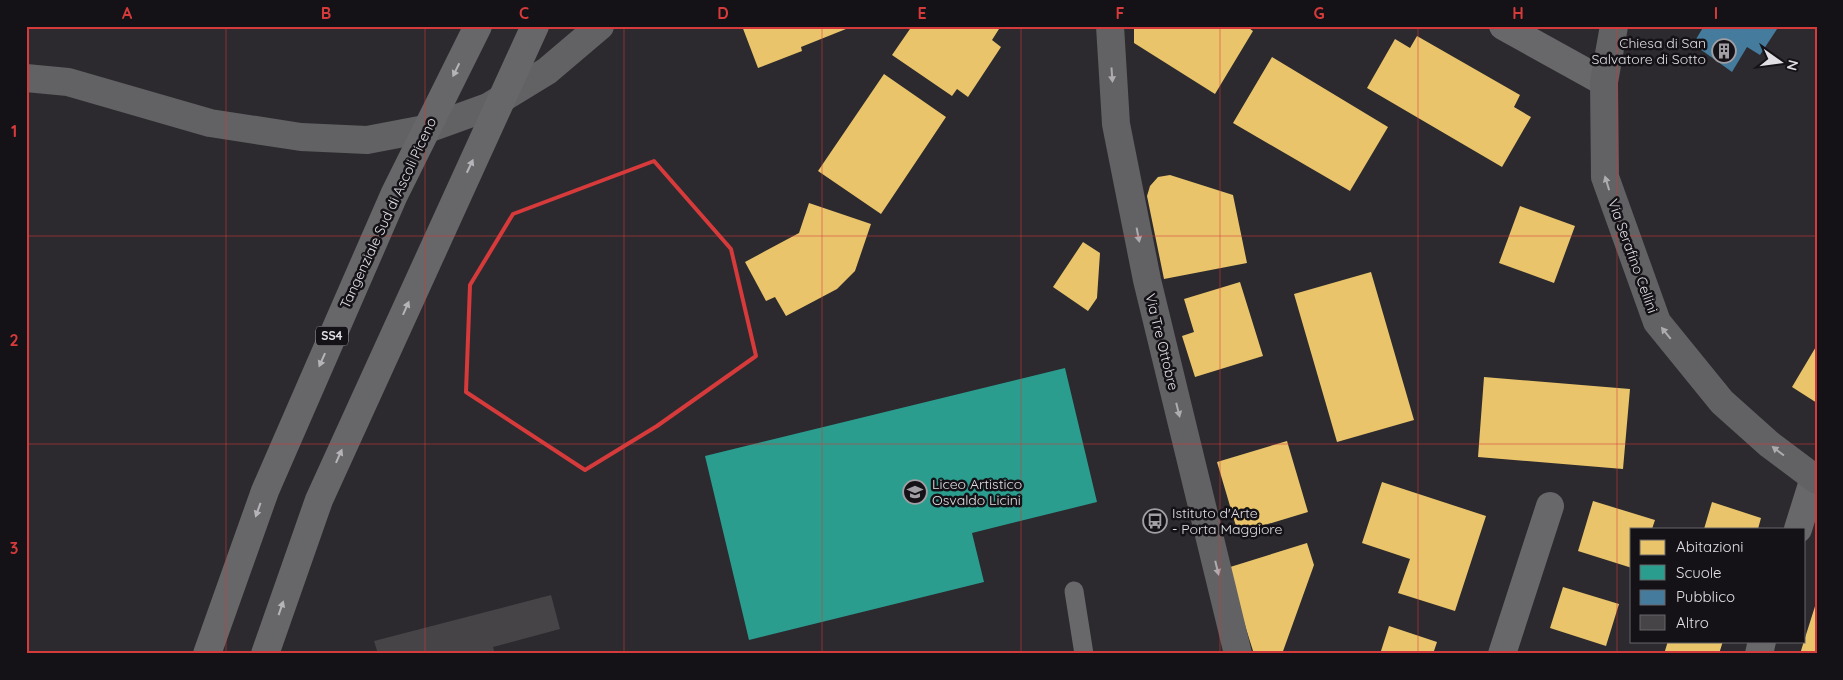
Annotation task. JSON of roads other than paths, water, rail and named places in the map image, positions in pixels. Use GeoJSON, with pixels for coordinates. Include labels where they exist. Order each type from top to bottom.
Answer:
{"type":"FeatureCollection","features":[{"type":"Feature","properties":{"kind":"highway","name":"Tangenziale Sud di Ascoli Piceno"},"geometry":{"type":"LineString","coordinates":[[207,654],[265,491],[394,195],[478,26]]}},
{"type":"Feature","properties":{"kind":"highway"},"geometry":{"type":"LineString","coordinates":[[265,654],[319,500],[449,211],[535,26]]}},
{"type":"Feature","properties":{"kind":"street"},"geometry":{"type":"LineString","coordinates":[[26,78],[68,82],[210,123],[301,138],[367,140],[430,128],[488,108],[547,71],[600,26]]}},
{"type":"Feature","properties":{"kind":"street","name":"Via Tre Ottobre"},"geometry":{"type":"LineString","coordinates":[[1110,26],[1116,124],[1145,270],[1238,654]]}},
{"type":"Feature","properties":{"kind":"street"},"geometry":{"type":"LineString","coordinates":[[1503,26],[1604,82]]}},
{"type":"Feature","properties":{"kind":"street","name":"Via Serafino Cellini"},"geometry":{"type":"LineString","coordinates":[[1614,26],[1604,82],[1605,177],[1657,322],[1722,402],[1769,444],[1815,479]]}},
{"type":"Feature","properties":{"kind":"street"},"geometry":{"type":"LineString","coordinates":[[1798,528],[1815,479]]}},
{"type":"Feature","properties":{"kind":"street"},"geometry":{"type":"LineString","coordinates":[[1502,654],[1550,506]]}},
{"type":"Feature","properties":{"kind":"street"},"geometry":{"type":"LineString","coordinates":[[1758,654],[1762,642]]}},
{"type":"Feature","properties":{"kind":"lane"},"geometry":{"type":"LineString","coordinates":[[1074,591],[1084,654]]}},
{"type":"Feature","properties":{"kind":"place","name":"Chiesa di San Salvatore di Sotto"},"geometry":{"type":"Point","coordinates":[1724,51]}},
{"type":"Feature","properties":{"kind":"place","name":"Liceo Artistico Osvaldo Licini"},"geometry":{"type":"Point","coordinates":[915,492]}},
{"type":"Feature","properties":{"kind":"place","name":"Istituto d'Arte - Porta Maggiore"},"geometry":{"type":"Point","coordinates":[1155,521]}}]}
